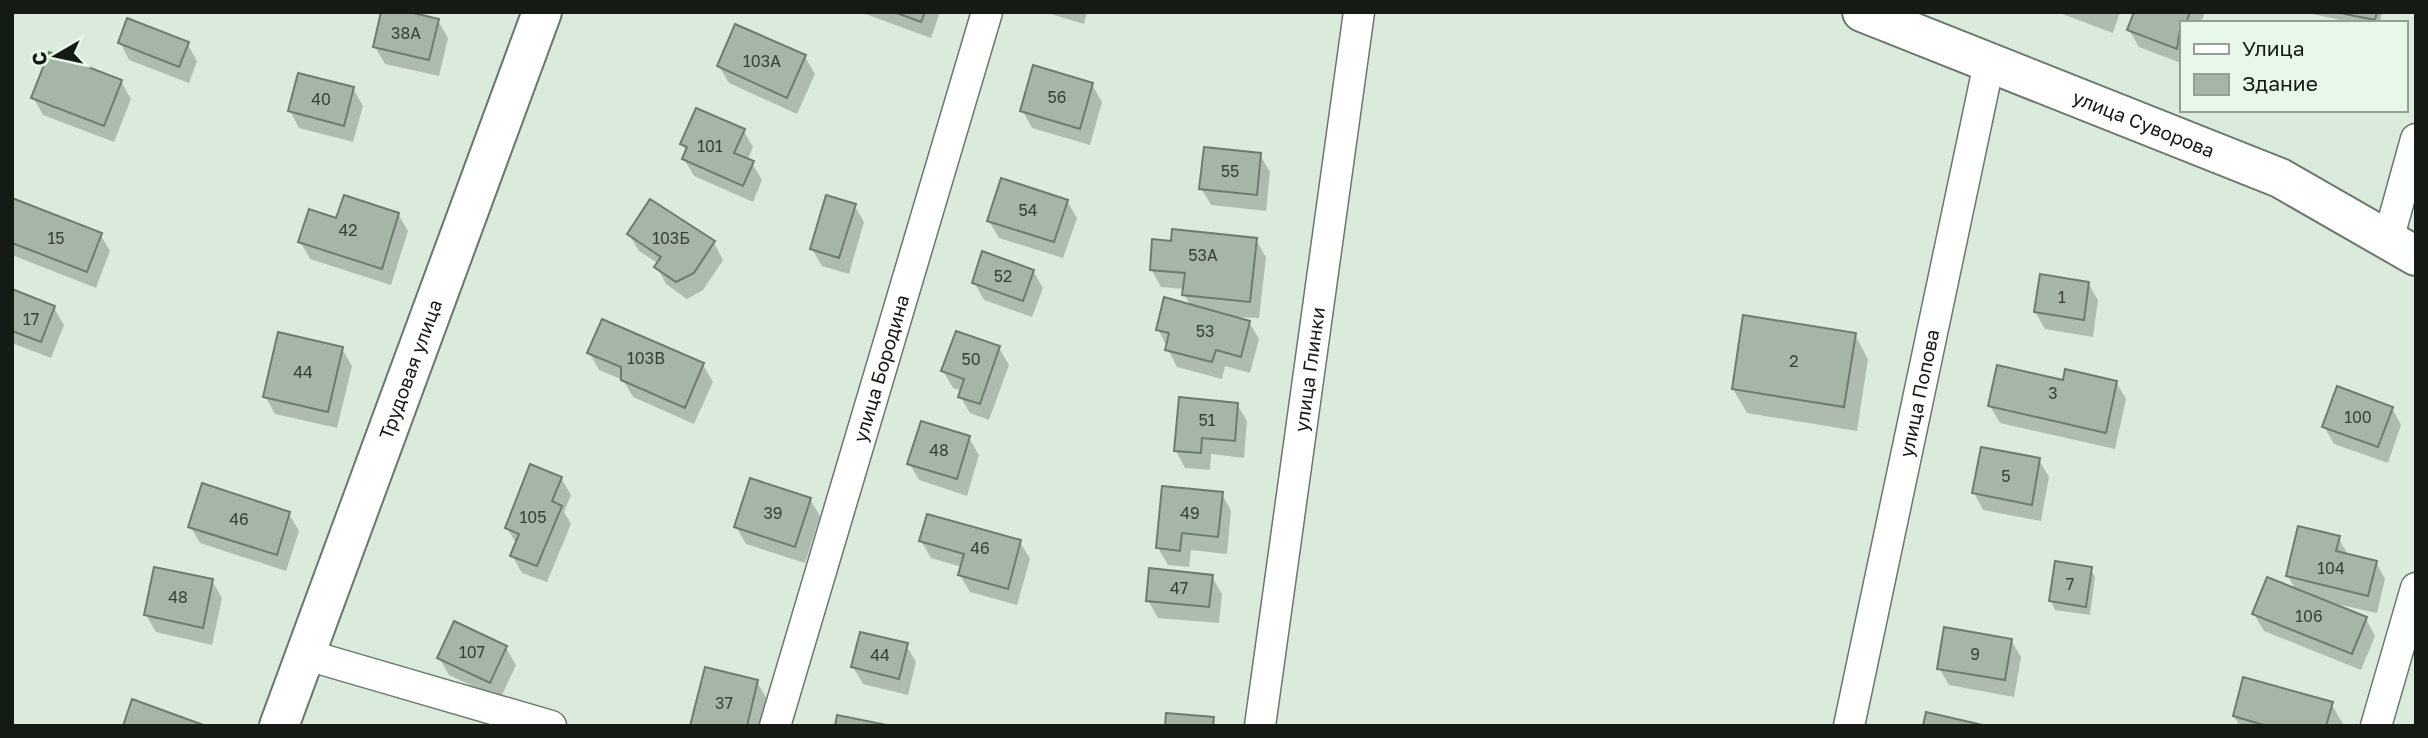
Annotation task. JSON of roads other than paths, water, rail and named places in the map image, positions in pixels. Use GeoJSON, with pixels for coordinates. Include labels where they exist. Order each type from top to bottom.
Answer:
{"type":"FeatureCollection","features":[{"type":"Feature","properties":{"kind":"main road","name":"Трудовая улица"},"geometry":{"type":"LineString","coordinates":[[279,726],[542,12]]}},
{"type":"Feature","properties":{"kind":"main road","name":"улица Суворова"},"geometry":{"type":"LineString","coordinates":[[1862,12],[2280,178],[2402,248]]}},
{"type":"Feature","properties":{"kind":"street","name":"улица Бородина"},"geometry":{"type":"LineString","coordinates":[[775,726],[987,12]]}},
{"type":"Feature","properties":{"kind":"street","name":"улица Глинки"},"geometry":{"type":"LineString","coordinates":[[1260,726],[1359,12]]}},
{"type":"Feature","properties":{"kind":"street","name":"улица Попова"},"geometry":{"type":"LineString","coordinates":[[1849,726],[1989,62]]}},
{"type":"Feature","properties":{"kind":"street"},"geometry":{"type":"LineString","coordinates":[[2402,248],[2416,139]]}},
{"type":"Feature","properties":{"kind":"street"},"geometry":{"type":"LineString","coordinates":[[2376,726],[2416,588]]}},
{"type":"Feature","properties":{"kind":"street"},"geometry":{"type":"LineString","coordinates":[[307,655],[551,726]]}}]}
